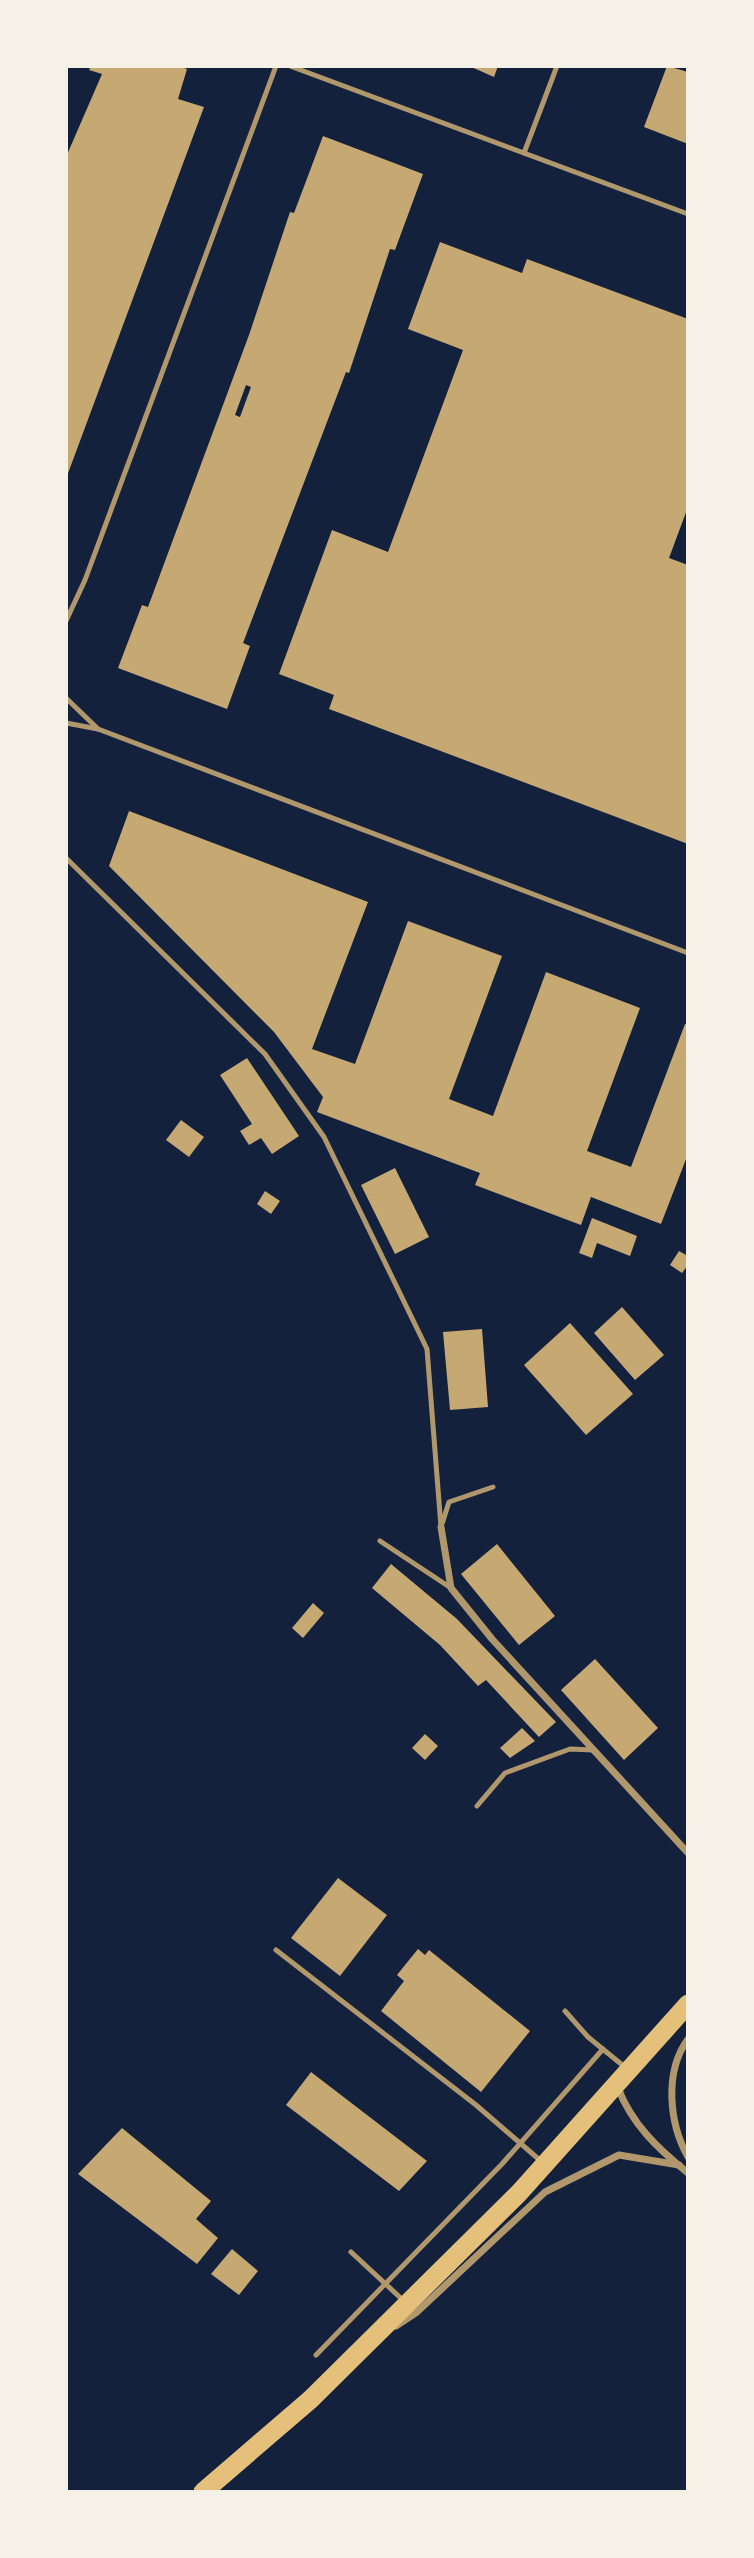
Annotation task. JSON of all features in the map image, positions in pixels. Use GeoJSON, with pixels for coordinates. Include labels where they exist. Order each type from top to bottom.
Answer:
{"type":"FeatureCollection","features":[{"type":"Feature","properties":{"kind":"highway"},"geometry":{"type":"LineString","coordinates":[[203,2491],[311,2399],[407,2304],[544,2164],[688,2004]]}},
{"type":"Feature","properties":{"kind":"street"},"geometry":{"type":"LineString","coordinates":[[441,1527],[451,1588],[492,1639],[688,1853]]}},
{"type":"Feature","properties":{"kind":"street"},"geometry":{"type":"LineString","coordinates":[[688,2039],[681,2048],[672,2080],[677,2138],[688,2157]]}},
{"type":"Feature","properties":{"kind":"street"},"geometry":{"type":"LineString","coordinates":[[622,2077],[628,2113],[658,2148],[688,2173]]}},
{"type":"Feature","properties":{"kind":"street"},"geometry":{"type":"LineString","coordinates":[[360,2350],[417,2312],[545,2192],[619,2155],[679,2165]]}},
{"type":"Feature","properties":{"kind":"lane"},"geometry":{"type":"LineString","coordinates":[[66,621],[85,580],[276,66]]}},
{"type":"Feature","properties":{"kind":"lane"},"geometry":{"type":"LineString","coordinates":[[290,66],[688,214]]}},
{"type":"Feature","properties":{"kind":"lane"},"geometry":{"type":"LineString","coordinates":[[524,153],[557,66]]}},
{"type":"Feature","properties":{"kind":"lane"},"geometry":{"type":"LineString","coordinates":[[66,608],[74,602]]}},
{"type":"Feature","properties":{"kind":"lane"},"geometry":{"type":"LineString","coordinates":[[66,698],[97,729]]}},
{"type":"Feature","properties":{"kind":"lane"},"geometry":{"type":"LineString","coordinates":[[66,723],[97,729],[688,953]]}},
{"type":"Feature","properties":{"kind":"lane"},"geometry":{"type":"LineString","coordinates":[[66,858],[265,1054],[324,1137],[427,1349],[441,1527]]}},
{"type":"Feature","properties":{"kind":"lane"},"geometry":{"type":"LineString","coordinates":[[441,1527],[450,1502],[494,1487]]}},
{"type":"Feature","properties":{"kind":"lane"},"geometry":{"type":"LineString","coordinates":[[380,1541],[451,1588]]}},
{"type":"Feature","properties":{"kind":"lane"},"geometry":{"type":"LineString","coordinates":[[477,1806],[505,1773],[570,1749],[593,1750]]}},
{"type":"Feature","properties":{"kind":"lane"},"geometry":{"type":"LineString","coordinates":[[276,1950],[476,2105],[544,2164]]}},
{"type":"Feature","properties":{"kind":"lane"},"geometry":{"type":"LineString","coordinates":[[565,2011],[603,2049],[622,2077]]}},
{"type":"Feature","properties":{"kind":"lane"},"geometry":{"type":"LineString","coordinates":[[316,2355],[520,2144],[603,2049]]}},
{"type":"Feature","properties":{"kind":"lane"},"geometry":{"type":"LineString","coordinates":[[351,2252],[407,2304]]}},
{"type":"Feature","properties":{"kind":"building"},"geometry":{"type":"Polygon","coordinates":[[[91,66],[178,66],[187,69],[178,99],[204,107],[67,476],[66,157],[102,74],[89,70],[91,66]]]}},
{"type":"Feature","properties":{"kind":"building"},"geometry":{"type":"Polygon","coordinates":[[[469,66],[498,66],[494,77],[469,66]]]}},
{"type":"Feature","properties":{"kind":"building"},"geometry":{"type":"Polygon","coordinates":[[[667,66],[688,72],[688,144],[644,127],[667,66]]]}},
{"type":"Feature","properties":{"kind":"building"},"geometry":{"type":"Polygon","coordinates":[[[323,136],[423,174],[395,250],[390,249],[349,373],[346,372],[243,643],[250,646],[227,709],[118,668],[142,605],[148,607],[249,335],[290,212],[294,213],[323,136]],[[246,385],[235,415],[240,417],[251,387],[246,385]]]}},
{"type":"Feature","properties":{"kind":"building"},"geometry":{"type":"Polygon","coordinates":[[[440,242],[522,273],[527,259],[688,319],[688,507],[669,558],[688,565],[688,844],[329,709],[334,695],[279,674],[332,530],[388,552],[463,350],[408,329],[440,242]]]}},
{"type":"Feature","properties":{"kind":"building"},"geometry":{"type":"Polygon","coordinates":[[[129,811],[368,902],[312,1049],[355,1064],[408,921],[502,956],[449,1099],[493,1116],[546,972],[640,1008],[587,1151],[631,1167],[685,1024],[688,1025],[688,1154],[661,1224],[591,1197],[581,1225],[475,1185],[480,1173],[317,1112],[323,1097],[274,1032],[109,866],[129,811]]]}},
{"type":"Feature","properties":{"kind":"building"},"geometry":{"type":"Polygon","coordinates":[[[247,1058],[299,1136],[272,1154],[261,1138],[249,1145],[240,1131],[252,1124],[220,1075],[247,1058]]]}},
{"type":"Feature","properties":{"kind":"building"},"geometry":{"type":"Polygon","coordinates":[[[181,1120],[204,1137],[189,1157],[166,1140],[181,1120]]]}},
{"type":"Feature","properties":{"kind":"building"},"geometry":{"type":"Polygon","coordinates":[[[395,1168],[429,1237],[395,1254],[361,1185],[395,1168]]]}},
{"type":"Feature","properties":{"kind":"building"},"geometry":{"type":"Polygon","coordinates":[[[265,1191],[280,1201],[271,1214],[257,1204],[265,1191]]]}},
{"type":"Feature","properties":{"kind":"building"},"geometry":{"type":"Polygon","coordinates":[[[592,1218],[637,1236],[630,1256],[597,1243],[592,1258],[579,1253],[592,1218]]]}},
{"type":"Feature","properties":{"kind":"building"},"geometry":{"type":"Polygon","coordinates":[[[679,1251],[688,1256],[688,1265],[682,1273],[670,1265],[679,1251]]]}},
{"type":"Feature","properties":{"kind":"building"},"geometry":{"type":"Polygon","coordinates":[[[622,1307],[664,1355],[635,1380],[594,1333],[622,1307]]]}},
{"type":"Feature","properties":{"kind":"building"},"geometry":{"type":"Polygon","coordinates":[[[570,1323],[633,1394],[586,1435],[524,1365],[570,1323]]]}},
{"type":"Feature","properties":{"kind":"building"},"geometry":{"type":"Polygon","coordinates":[[[482,1329],[488,1407],[450,1410],[443,1332],[482,1329]]]}},
{"type":"Feature","properties":{"kind":"building"},"geometry":{"type":"Polygon","coordinates":[[[497,1544],[555,1616],[519,1645],[461,1574],[497,1544]]]}},
{"type":"Feature","properties":{"kind":"building"},"geometry":{"type":"Polygon","coordinates":[[[391,1564],[457,1619],[556,1722],[539,1737],[486,1680],[478,1686],[440,1645],[372,1588],[391,1564]]]}},
{"type":"Feature","properties":{"kind":"building"},"geometry":{"type":"Polygon","coordinates":[[[313,1603],[324,1613],[303,1638],[292,1628],[313,1603]]]}},
{"type":"Feature","properties":{"kind":"building"},"geometry":{"type":"Polygon","coordinates":[[[595,1659],[658,1728],[624,1760],[561,1690],[595,1659]]]}},
{"type":"Feature","properties":{"kind":"building"},"geometry":{"type":"Polygon","coordinates":[[[522,1728],[535,1741],[510,1758],[500,1748],[522,1728]]]}},
{"type":"Feature","properties":{"kind":"building"},"geometry":{"type":"Polygon","coordinates":[[[425,1734],[438,1746],[425,1760],[412,1748],[425,1734]]]}},
{"type":"Feature","properties":{"kind":"building"},"geometry":{"type":"Polygon","coordinates":[[[338,1878],[387,1915],[340,1976],[291,1938],[338,1878]]]}},
{"type":"Feature","properties":{"kind":"building"},"geometry":{"type":"Polygon","coordinates":[[[418,1949],[425,1955],[429,1950],[530,2031],[481,2092],[381,2011],[404,1981],[397,1975],[418,1949]]]}},
{"type":"Feature","properties":{"kind":"building"},"geometry":{"type":"Polygon","coordinates":[[[311,2072],[427,2161],[399,2191],[286,2105],[311,2072]]]}},
{"type":"Feature","properties":{"kind":"building"},"geometry":{"type":"Polygon","coordinates":[[[122,2128],[211,2201],[196,2219],[218,2238],[197,2264],[78,2174],[122,2128]]]}},
{"type":"Feature","properties":{"kind":"building"},"geometry":{"type":"Polygon","coordinates":[[[232,2249],[258,2271],[239,2295],[211,2274],[232,2249]]]}}]}
